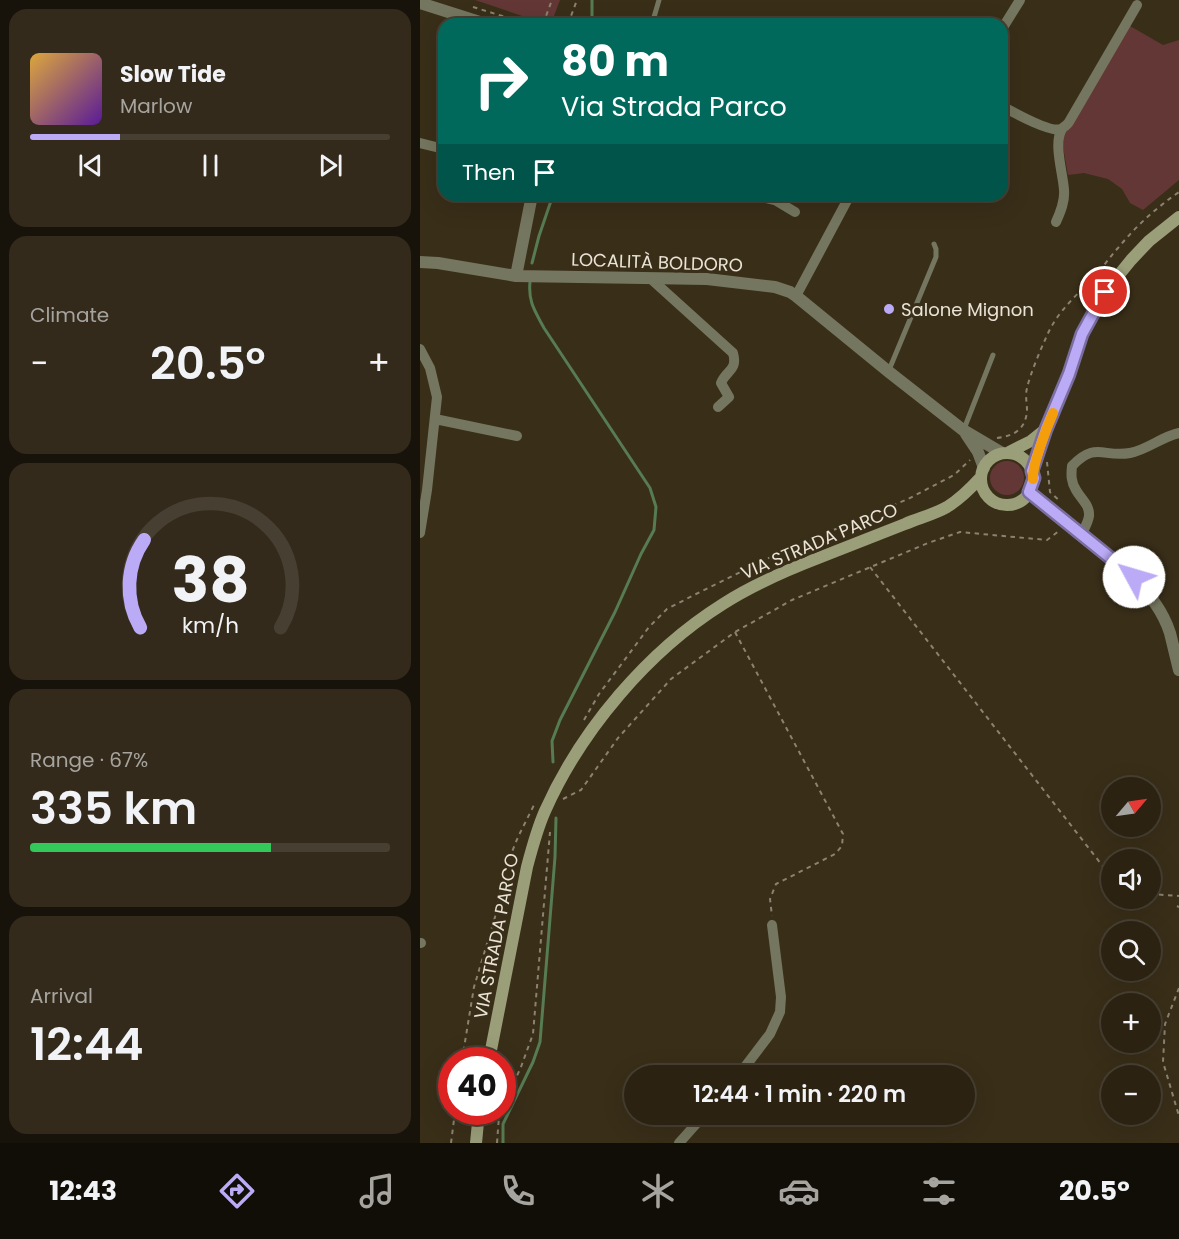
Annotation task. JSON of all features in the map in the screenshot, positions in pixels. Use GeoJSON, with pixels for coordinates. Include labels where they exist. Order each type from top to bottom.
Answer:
{"type":"FeatureCollection","features":[{"type":"Feature","properties":{"kind":"main road"},"geometry":{"type":"LineString","coordinates":[[1032,471],[1082,334],[1105,292],[1131,260],[1179,217]]}},
{"type":"Feature","properties":{"kind":"main road"},"geometry":{"type":"LineString","coordinates":[[1006,453],[1017,454],[1024,458],[1034,478],[1029,492],[1023,499],[1007,505],[991,499],[986,493],[982,485],[982,472],[994,456],[1025,444],[1046,429]]}},
{"type":"Feature","properties":{"kind":"main road","name":"VIA STRADA PARCO"},"geometry":{"type":"LineString","coordinates":[[492,1047],[534,841],[559,783],[614,701],[678,636],[715,609],[746,590],[796,566],[947,507],[970,489],[982,472]]}},
{"type":"Feature","properties":{"kind":"main road"},"geometry":{"type":"LineString","coordinates":[[476,1143],[478,1125]]}},
{"type":"Feature","properties":{"kind":"street"},"geometry":{"type":"LineString","coordinates":[[1008,19],[1020,0]]}},
{"type":"Feature","properties":{"kind":"street"},"geometry":{"type":"LineString","coordinates":[[420,3],[467,18]]}},
{"type":"Feature","properties":{"kind":"street"},"geometry":{"type":"LineString","coordinates":[[1056,222],[1062,208],[1064,192],[1059,134],[1069,122],[1137,5]]}},
{"type":"Feature","properties":{"kind":"street"},"geometry":{"type":"LineString","coordinates":[[1008,109],[1054,130],[1062,129]]}},
{"type":"Feature","properties":{"kind":"street"},"geometry":{"type":"LineString","coordinates":[[420,142],[438,147]]}},
{"type":"Feature","properties":{"kind":"street"},"geometry":{"type":"LineString","coordinates":[[521,276],[531,201]]}},
{"type":"Feature","properties":{"kind":"street"},"geometry":{"type":"LineString","coordinates":[[777,201],[795,212]]}},
{"type":"Feature","properties":{"kind":"street"},"geometry":{"type":"LineString","coordinates":[[796,296],[847,201]]}},
{"type":"Feature","properties":{"kind":"street","name":"LOCALITÀ BOLDORO"},"geometry":{"type":"LineString","coordinates":[[420,262],[521,276],[707,279],[764,285],[784,290],[796,296],[983,448],[1006,453]]}},
{"type":"Feature","properties":{"kind":"street"},"geometry":{"type":"LineString","coordinates":[[650,278],[733,353],[734,366],[721,383],[729,397],[718,407]]}},
{"type":"Feature","properties":{"kind":"street"},"geometry":{"type":"LineString","coordinates":[[420,348],[430,368],[437,397],[420,533]]}},
{"type":"Feature","properties":{"kind":"street"},"geometry":{"type":"LineString","coordinates":[[435,419],[517,436]]}},
{"type":"Feature","properties":{"kind":"street"},"geometry":{"type":"LineString","coordinates":[[1081,535],[1089,519],[1089,510],[1071,479],[1072,466],[1081,457],[1092,452],[1130,453],[1179,433]]}},
{"type":"Feature","properties":{"kind":"street"},"geometry":{"type":"LineString","coordinates":[[982,472],[983,448]]}},
{"type":"Feature","properties":{"kind":"street"},"geometry":{"type":"LineString","coordinates":[[1029,492],[1134,577],[1149,594],[1169,631],[1179,670]]}},
{"type":"Feature","properties":{"kind":"street"},"geometry":{"type":"LineString","coordinates":[[746,1065],[770,1034],[780,1012],[781,997],[772,925]]}},
{"type":"Feature","properties":{"kind":"street"},"geometry":{"type":"LineString","coordinates":[[684,1142],[697,1125]]}},
{"type":"Feature","properties":{"kind":"lane"},"geometry":{"type":"LineString","coordinates":[[654,18],[659,0]]}},
{"type":"Feature","properties":{"kind":"lane"},"geometry":{"type":"LineString","coordinates":[[889,372],[936,256],[934,243]]}},
{"type":"Feature","properties":{"kind":"lane"},"geometry":{"type":"LineString","coordinates":[[963,430],[993,355]]}},
{"type":"Feature","properties":{"kind":"path"},"geometry":{"type":"LineString","coordinates":[[545,18],[552,0]]}},
{"type":"Feature","properties":{"kind":"path"},"geometry":{"type":"LineString","coordinates":[[570,18],[577,0]]}},
{"type":"Feature","properties":{"kind":"path"},"geometry":{"type":"LineString","coordinates":[[473,7],[509,18]]}},
{"type":"Feature","properties":{"kind":"path"},"geometry":{"type":"LineString","coordinates":[[584,721],[599,694],[635,645],[649,627],[668,609],[783,551],[908,499],[954,475],[994,438],[1016,433],[1024,424],[1027,411],[1026,388],[1045,339],[1058,314],[1093,279],[1142,222],[1179,192]]}},
{"type":"Feature","properties":{"kind":"path"},"geometry":{"type":"LineString","coordinates":[[1011,435],[1025,444]]}},
{"type":"Feature","properties":{"kind":"path"},"geometry":{"type":"LineString","coordinates":[[1039,454],[1047,461],[1050,492],[1067,508]]}},
{"type":"Feature","properties":{"kind":"path"},"geometry":{"type":"LineString","coordinates":[[581,790],[618,738],[670,679],[735,632],[792,600],[928,543],[960,532],[1047,540],[1069,525]]}},
{"type":"Feature","properties":{"kind":"path"},"geometry":{"type":"LineString","coordinates":[[870,567],[1101,864]]}},
{"type":"Feature","properties":{"kind":"path"},"geometry":{"type":"LineString","coordinates":[[735,632],[843,834],[843,846],[835,854],[776,884],[770,899],[772,925]]}},
{"type":"Feature","properties":{"kind":"path"},"geometry":{"type":"LineString","coordinates":[[464,1047],[474,987],[495,917],[505,869],[534,806]]}},
{"type":"Feature","properties":{"kind":"path"},"geometry":{"type":"LineString","coordinates":[[516,1078],[532,1034],[549,835]]}},
{"type":"Feature","properties":{"kind":"path"},"geometry":{"type":"LineString","coordinates":[[1161,895],[1179,896]]}},
{"type":"Feature","properties":{"kind":"path"},"geometry":{"type":"LineString","coordinates":[[1179,988],[1165,1024],[1163,1062],[1179,1116]]}},
{"type":"Feature","properties":{"kind":"path"},"geometry":{"type":"LineString","coordinates":[[451,1143],[453,1125]]}},
{"type":"Feature","properties":{"kind":"path"},"geometry":{"type":"LineString","coordinates":[[497,1143],[498,1125]]}},
{"type":"Feature","properties":{"kind":"shaded area"},"geometry":{"type":"Polygon","coordinates":[[[475,0],[560,0],[553,18],[528,18],[475,0]]]}},
{"type":"Feature","properties":{"kind":"shaded area"},"geometry":{"type":"Polygon","coordinates":[[[1130,26],[1163,45],[1179,40],[1179,180],[1143,210],[1130,203],[1122,189],[1108,179],[1084,173],[1068,175],[1063,147],[1064,133],[1130,26]]]}},
{"type":"Feature","properties":{"kind":"shaded area"},"geometry":{"type":"Polygon","coordinates":[[[1007,461],[1019,466],[1024,478],[1019,490],[1007,495],[995,490],[990,478],[995,466],[1007,461]]]}},
{"type":"Feature","properties":{"kind":"waterway"},"geometry":{"type":"LineString","coordinates":[[592,0],[592,18]]}},
{"type":"Feature","properties":{"kind":"waterway"},"geometry":{"type":"LineString","coordinates":[[532,263],[551,201]]}},
{"type":"Feature","properties":{"kind":"waterway"},"geometry":{"type":"LineString","coordinates":[[530,282],[531,301],[544,328],[650,488],[656,507],[654,530],[560,720],[552,741],[553,762]]}},
{"type":"Feature","properties":{"kind":"waterway"},"geometry":{"type":"LineString","coordinates":[[503,1143],[503,1124],[533,1062],[540,1042],[556,818]]}},
{"type":"Feature","properties":{"kind":"slow traffic"},"geometry":{"type":"LineString","coordinates":[[1033,479],[1032,471],[1053,413]]}},
{"type":"Feature","properties":{"kind":"place","name":"Salone Mignon"},"geometry":{"type":"Point","coordinates":[889,309]}},
{"type":"Feature","properties":{"kind":"route"},"geometry":{"type":"LineString","coordinates":[[1105,292],[1082,334],[1074,355],[1032,471],[1034,478],[1029,492],[1134,577]]}}]}
